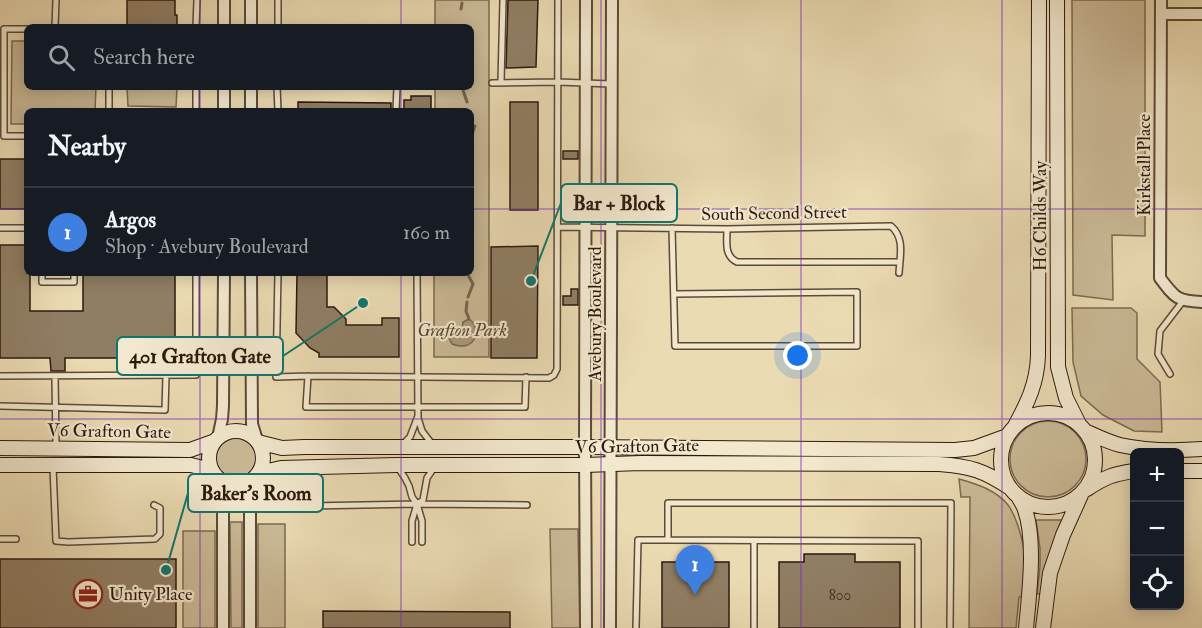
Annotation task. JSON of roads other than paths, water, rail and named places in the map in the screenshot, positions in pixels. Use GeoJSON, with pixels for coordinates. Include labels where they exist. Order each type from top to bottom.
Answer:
{"type":"FeatureCollection","features":[{"type":"Feature","properties":{"kind":"street"},"geometry":{"type":"LineString","coordinates":[[224,0],[224,24]]}},
{"type":"Feature","properties":{"kind":"street"},"geometry":{"type":"LineString","coordinates":[[251,0],[251,24]]}},
{"type":"Feature","properties":{"kind":"street","name":"Avebury Boulevard"},"geometry":{"type":"LineString","coordinates":[[586,0],[586,628]]}},
{"type":"Feature","properties":{"kind":"street","name":"Avebury Boulevard"},"geometry":{"type":"LineString","coordinates":[[610,628],[612,0]]}},
{"type":"Feature","properties":{"kind":"street","name":"H6 Childs Way"},"geometry":{"type":"LineString","coordinates":[[1011,431],[1029,399],[1038,362],[1039,0]]}},
{"type":"Feature","properties":{"kind":"street","name":"H6 Childs Way"},"geometry":{"type":"LineString","coordinates":[[1058,0],[1058,356],[1066,398],[1083,429]]}},
{"type":"Feature","properties":{"kind":"street","name":"Kirkstall Place"},"geometry":{"type":"LineString","coordinates":[[1161,0],[1160,278],[1170,291],[1183,301]]}},
{"type":"Feature","properties":{"kind":"street"},"geometry":{"type":"LineString","coordinates":[[1161,14],[1202,14]]}},
{"type":"Feature","properties":{"kind":"street"},"geometry":{"type":"LineString","coordinates":[[224,90],[224,108]]}},
{"type":"Feature","properties":{"kind":"street"},"geometry":{"type":"LineString","coordinates":[[251,90],[251,108]]}},
{"type":"Feature","properties":{"kind":"street"},"geometry":{"type":"LineString","coordinates":[[223,628],[223,501],[209,457],[222,419],[224,276]]}},
{"type":"Feature","properties":{"kind":"street"},"geometry":{"type":"LineString","coordinates":[[250,628],[250,502],[251,490],[264,458],[252,424],[251,276]]}},
{"type":"Feature","properties":{"kind":"street"},"geometry":{"type":"LineString","coordinates":[[1183,301],[1202,302]]}},
{"type":"Feature","properties":{"kind":"street"},"geometry":{"type":"LineString","coordinates":[[1026,628],[1030,544],[1026,511],[1004,476],[1001,463],[1002,449],[1011,431],[1027,418],[1041,414],[1055,414],[1069,418],[1083,429],[1120,445],[1152,450],[1195,450]]}},
{"type":"Feature","properties":{"kind":"street"},"geometry":{"type":"LineString","coordinates":[[1043,628],[1050,573],[1060,544],[1094,467],[1091,442],[1083,429]]}},
{"type":"Feature","properties":{"kind":"street"},"geometry":{"type":"LineString","coordinates":[[216,440],[230,431],[237,431],[251,435],[257,441]]}},
{"type":"Feature","properties":{"kind":"street","name":"V6 Grafton Gate"},"geometry":{"type":"LineString","coordinates":[[257,441],[282,448],[611,447],[955,450],[974,448],[1011,431]]}},
{"type":"Feature","properties":{"kind":"street","name":"V6 Grafton Gate"},"geometry":{"type":"LineString","coordinates":[[0,448],[190,450],[216,440]]}},
{"type":"Feature","properties":{"kind":"street"},"geometry":{"type":"LineString","coordinates":[[939,464],[981,479],[998,489],[1009,498],[1028,525]]}},
{"type":"Feature","properties":{"kind":"street","name":"V6 Grafton Gate"},"geometry":{"type":"LineString","coordinates":[[258,474],[281,468],[396,465],[939,464],[960,465],[981,471],[1015,493]]}},
{"type":"Feature","properties":{"kind":"street","name":"V6 Grafton Gate"},"geometry":{"type":"LineString","coordinates":[[0,465],[191,465],[214,474]]}},
{"type":"Feature","properties":{"kind":"street"},"geometry":{"type":"LineString","coordinates":[[1015,493],[1031,504],[1044,507],[1058,506],[1071,501],[1100,480],[1114,474],[1130,472]]}},
{"type":"Feature","properties":{"kind":"street"},"geometry":{"type":"LineString","coordinates":[[214,474],[222,482],[231,485],[250,482],[258,474]]}},
{"type":"Feature","properties":{"kind":"lane"},"geometry":{"type":"LineString","coordinates":[[56,0],[56,24]]}},
{"type":"Feature","properties":{"kind":"lane"},"geometry":{"type":"LineString","coordinates":[[196,24],[197,0]]}},
{"type":"Feature","properties":{"kind":"lane"},"geometry":{"type":"LineString","coordinates":[[278,0],[278,24]]}},
{"type":"Feature","properties":{"kind":"lane"},"geometry":{"type":"LineString","coordinates":[[501,82],[503,0]]}},
{"type":"Feature","properties":{"kind":"lane"},"geometry":{"type":"LineString","coordinates":[[278,276],[276,377],[549,378],[554,375],[557,369],[558,0]]}},
{"type":"Feature","properties":{"kind":"lane"},"geometry":{"type":"LineString","coordinates":[[24,29],[4,29],[2,82],[4,136],[24,136]]}},
{"type":"Feature","properties":{"kind":"lane"},"geometry":{"type":"LineString","coordinates":[[492,83],[612,84]]}},
{"type":"Feature","properties":{"kind":"lane"},"geometry":{"type":"LineString","coordinates":[[109,90],[109,108]]}},
{"type":"Feature","properties":{"kind":"lane"},"geometry":{"type":"LineString","coordinates":[[196,90],[196,108]]}},
{"type":"Feature","properties":{"kind":"lane"},"geometry":{"type":"LineString","coordinates":[[278,90],[278,108]]}},
{"type":"Feature","properties":{"kind":"lane"},"geometry":{"type":"LineString","coordinates":[[396,108],[397,90]]}},
{"type":"Feature","properties":{"kind":"lane","name":"South Second Street"},"geometry":{"type":"LineString","coordinates":[[557,227],[727,229],[891,226],[897,231],[900,239],[899,262]]}},
{"type":"Feature","properties":{"kind":"lane"},"geometry":{"type":"LineString","coordinates":[[0,228],[24,228]]}},
{"type":"Feature","properties":{"kind":"lane"},"geometry":{"type":"LineString","coordinates":[[672,228],[675,346],[857,346],[857,292],[674,294]]}},
{"type":"Feature","properties":{"kind":"lane"},"geometry":{"type":"LineString","coordinates":[[727,229],[728,255],[731,260],[737,262],[899,262],[899,273]]}},
{"type":"Feature","properties":{"kind":"lane"},"geometry":{"type":"LineString","coordinates":[[42,276],[42,282],[74,282],[74,276]]}},
{"type":"Feature","properties":{"kind":"lane"},"geometry":{"type":"LineString","coordinates":[[0,376],[196,375],[196,276]]}},
{"type":"Feature","properties":{"kind":"lane"},"geometry":{"type":"LineString","coordinates":[[399,448],[410,437],[418,407],[417,276]]}},
{"type":"Feature","properties":{"kind":"lane"},"geometry":{"type":"LineString","coordinates":[[1170,374],[1158,354],[1160,331],[1183,301]]}},
{"type":"Feature","properties":{"kind":"lane"},"geometry":{"type":"LineString","coordinates":[[56,375],[56,448]]}},
{"type":"Feature","properties":{"kind":"lane"},"geometry":{"type":"LineString","coordinates":[[0,406],[165,410],[165,376]]}},
{"type":"Feature","properties":{"kind":"lane"},"geometry":{"type":"LineString","coordinates":[[308,376],[306,407],[525,407],[526,377]]}},
{"type":"Feature","properties":{"kind":"lane"},"geometry":{"type":"LineString","coordinates":[[417,416],[422,431],[435,447]]}},
{"type":"Feature","properties":{"kind":"lane"},"geometry":{"type":"LineString","coordinates":[[52,465],[56,541],[155,539],[159,534],[160,508],[154,505]]}},
{"type":"Feature","properties":{"kind":"lane"},"geometry":{"type":"LineString","coordinates":[[396,465],[417,504],[422,521],[422,542]]}},
{"type":"Feature","properties":{"kind":"lane"},"geometry":{"type":"LineString","coordinates":[[412,542],[412,521],[417,504],[423,500],[427,477],[436,465]]}},
{"type":"Feature","properties":{"kind":"lane"},"geometry":{"type":"LineString","coordinates":[[668,540],[668,503],[951,503],[950,628]]}},
{"type":"Feature","properties":{"kind":"lane"},"geometry":{"type":"LineString","coordinates":[[309,506],[527,505]]}},
{"type":"Feature","properties":{"kind":"lane"},"geometry":{"type":"LineString","coordinates":[[0,539],[16,539]]}},
{"type":"Feature","properties":{"kind":"lane"},"geometry":{"type":"LineString","coordinates":[[636,628],[638,540],[918,541],[918,628]]}},
{"type":"Feature","properties":{"kind":"lane"},"geometry":{"type":"LineString","coordinates":[[754,541],[754,628]]}},
{"type":"Feature","properties":{"kind":"waterway"},"geometry":{"type":"LineString","coordinates":[[461,9],[462,3]]}},
{"type":"Feature","properties":{"kind":"waterway"},"geometry":{"type":"LineString","coordinates":[[463,90],[467,102]]}},
{"type":"Feature","properties":{"kind":"waterway"},"geometry":{"type":"LineString","coordinates":[[468,297],[473,284],[469,276]]}},
{"type":"Feature","properties":{"kind":"waterway"},"geometry":{"type":"LineString","coordinates":[[467,302],[466,311],[469,319]]}},
{"type":"Feature","properties":{"kind":"place","name":"Bar + Block"},"geometry":{"type":"Point","coordinates":[531,281]}},
{"type":"Feature","properties":{"kind":"place","name":"401 Grafton Gate"},"geometry":{"type":"Point","coordinates":[363,303]}},
{"type":"Feature","properties":{"kind":"place","name":"Baker's Room"},"geometry":{"type":"Point","coordinates":[166,570]}},
{"type":"Feature","properties":{"kind":"place","name":"Unity Place"},"geometry":{"type":"Point","coordinates":[88,594]}},
{"type":"Feature","properties":{"kind":"place","name":"Argos"},"geometry":{"type":"Point","coordinates":[695,595]}},
{"type":"Feature","properties":{"kind":"park label","name":"Grafton Park"},"geometry":{"type":"Point","coordinates":[462,330]}}]}
